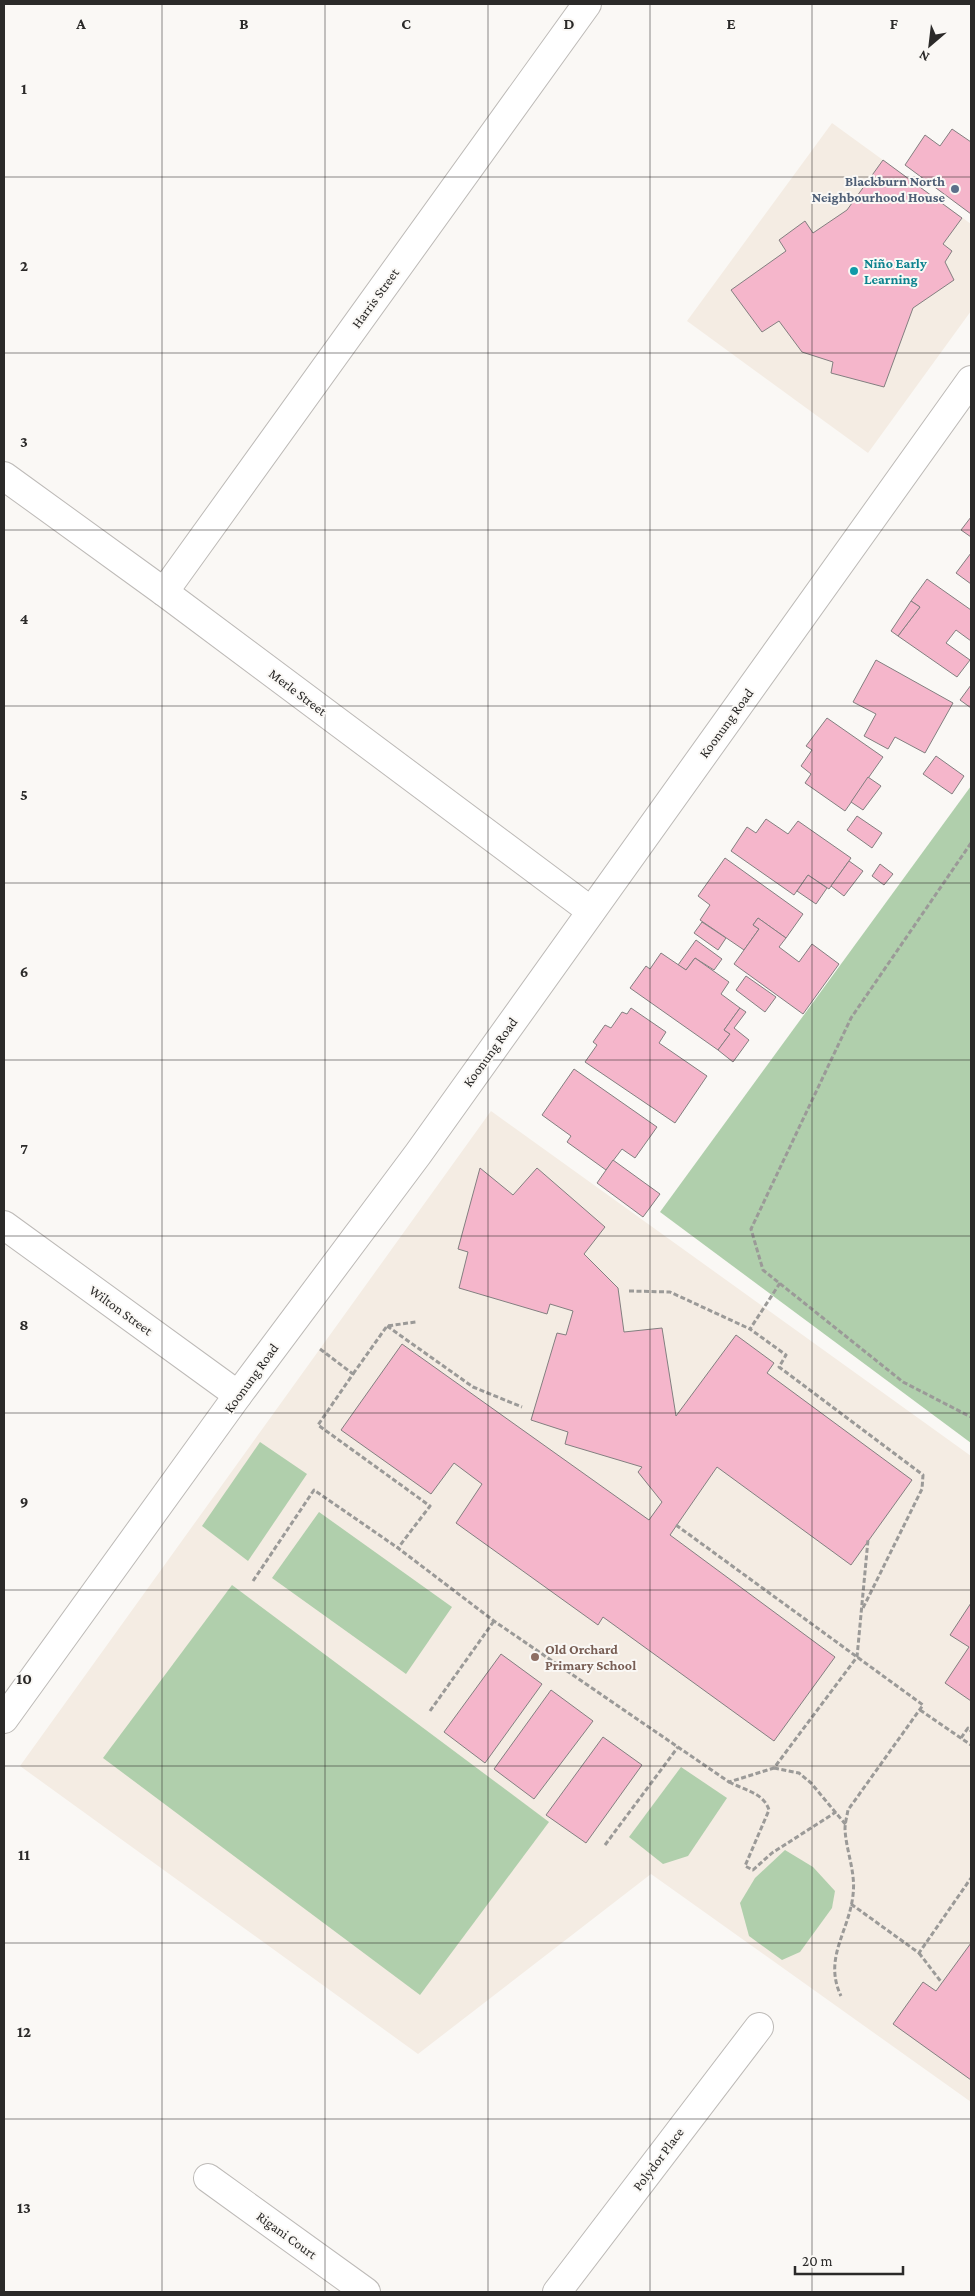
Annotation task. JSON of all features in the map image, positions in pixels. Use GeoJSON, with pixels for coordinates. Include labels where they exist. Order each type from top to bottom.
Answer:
{"type":"FeatureCollection","features":[{"type":"Feature","properties":{"kind":"street","name":"Harris Street"},"geometry":{"type":"LineString","coordinates":[[164,592],[587,4]]}},
{"type":"Feature","properties":{"kind":"street","name":"Koonung Road"},"geometry":{"type":"LineString","coordinates":[[4,1719],[238,1395],[418,1154],[971,380]]}},
{"type":"Feature","properties":{"kind":"street","name":"Merle Street"},"geometry":{"type":"LineString","coordinates":[[4,476],[164,592],[591,911]]}},
{"type":"Feature","properties":{"kind":"street","name":"Wilton Street"},"geometry":{"type":"LineString","coordinates":[[4,1225],[238,1395]]}},
{"type":"Feature","properties":{"kind":"street","name":"Polydor Place"},"geometry":{"type":"LineString","coordinates":[[557,2292],[758,2027]]}},
{"type":"Feature","properties":{"kind":"street","name":"Rigani Court"},"geometry":{"type":"LineString","coordinates":[[208,2178],[366,2292]]}},
{"type":"Feature","properties":{"kind":"path"},"geometry":{"type":"LineString","coordinates":[[971,843],[851,1018],[751,1229],[763,1270],[903,1382],[971,1417]]}},
{"type":"Feature","properties":{"kind":"path"},"geometry":{"type":"LineString","coordinates":[[750,1329],[780,1283]]}},
{"type":"Feature","properties":{"kind":"path"},"geometry":{"type":"LineString","coordinates":[[630,1291],[670,1292],[750,1329],[786,1355],[779,1367],[924,1476],[922,1488],[862,1611]]}},
{"type":"Feature","properties":{"kind":"path"},"geometry":{"type":"LineString","coordinates":[[398,1548],[430,1506],[318,1425],[387,1326],[416,1322]]}},
{"type":"Feature","properties":{"kind":"path"},"geometry":{"type":"LineString","coordinates":[[387,1326],[473,1387],[522,1407]]}},
{"type":"Feature","properties":{"kind":"path"},"geometry":{"type":"LineString","coordinates":[[320,1349],[353,1374]]}},
{"type":"Feature","properties":{"kind":"path"},"geometry":{"type":"LineString","coordinates":[[252,1581],[314,1490],[398,1548],[494,1621],[729,1782],[760,1796],[767,1803],[769,1810],[745,1866],[753,1870],[772,1853],[836,1812]]}},
{"type":"Feature","properties":{"kind":"path"},"geometry":{"type":"LineString","coordinates":[[676,1525],[923,1705],[848,1810],[846,1825],[853,1866],[853,1895],[833,1962],[836,1987],[841,1996]]}},
{"type":"Feature","properties":{"kind":"path"},"geometry":{"type":"LineString","coordinates":[[774,1768],[857,1657],[868,1540]]}},
{"type":"Feature","properties":{"kind":"path"},"geometry":{"type":"LineString","coordinates":[[430,1711],[494,1621]]}},
{"type":"Feature","properties":{"kind":"path"},"geometry":{"type":"LineString","coordinates":[[920,1710],[971,1745]]}},
{"type":"Feature","properties":{"kind":"path"},"geometry":{"type":"LineString","coordinates":[[961,1738],[968,1728],[971,1731]]}},
{"type":"Feature","properties":{"kind":"path"},"geometry":{"type":"LineString","coordinates":[[606,1845],[678,1747]]}},
{"type":"Feature","properties":{"kind":"path"},"geometry":{"type":"LineString","coordinates":[[729,1782],[774,1768],[798,1773],[811,1783],[846,1825]]}},
{"type":"Feature","properties":{"kind":"path"},"geometry":{"type":"LineString","coordinates":[[919,1953],[971,1878]]}},
{"type":"Feature","properties":{"kind":"path"},"geometry":{"type":"LineString","coordinates":[[851,1904],[919,1953],[942,1983]]}},
{"type":"Feature","properties":{"kind":"shaded area"},"geometry":{"type":"Polygon","coordinates":[[[832,123],[971,224],[971,311],[868,453],[687,321],[832,123]]]}},
{"type":"Feature","properties":{"kind":"shaded area","name":"Old Orchard Primary School"},"geometry":{"type":"Polygon","coordinates":[[[491,1111],[971,1456],[971,2102],[651,1874],[418,2054],[20,1766],[491,1111]]]}},
{"type":"Feature","properties":{"kind":"green space"},"geometry":{"type":"Polygon","coordinates":[[[971,786],[971,1443],[660,1212],[971,786]]]}},
{"type":"Feature","properties":{"kind":"green space"},"geometry":{"type":"Polygon","coordinates":[[[260,1442],[307,1474],[248,1561],[202,1526],[260,1442]]]}},
{"type":"Feature","properties":{"kind":"green space"},"geometry":{"type":"Polygon","coordinates":[[[319,1512],[452,1607],[406,1674],[272,1578],[319,1512]]]}},
{"type":"Feature","properties":{"kind":"green space"},"geometry":{"type":"Polygon","coordinates":[[[232,1585],[549,1822],[420,1995],[103,1758],[232,1585]]]}},
{"type":"Feature","properties":{"kind":"green space"},"geometry":{"type":"Polygon","coordinates":[[[681,1767],[727,1798],[688,1856],[663,1864],[629,1837],[681,1767]]]}},
{"type":"Feature","properties":{"kind":"green space"},"geometry":{"type":"Polygon","coordinates":[[[785,1850],[813,1867],[835,1891],[832,1908],[800,1952],[782,1960],[749,1936],[740,1903],[755,1878],[785,1850]]]}},
{"type":"Feature","properties":{"kind":"building","name":"Blackburn North Neighbourhood House"},"geometry":{"type":"Polygon","coordinates":[[[952,129],[971,142],[971,214],[905,165],[925,135],[940,146],[952,129]]]}},
{"type":"Feature","properties":{"kind":"building","name":"Niño Early Learning"},"geometry":{"type":"Polygon","coordinates":[[[883,160],[962,218],[943,244],[952,251],[945,262],[954,280],[913,308],[884,387],[831,373],[833,362],[802,352],[779,321],[762,332],[731,290],[786,251],[779,240],[805,221],[813,233],[847,210],[883,160]]]}},
{"type":"Feature","properties":{"kind":"building"},"geometry":{"type":"Polygon","coordinates":[[[971,517],[971,537],[961,530],[971,517]]]}},
{"type":"Feature","properties":{"kind":"building"},"geometry":{"type":"Polygon","coordinates":[[[971,553],[971,584],[956,573],[971,553]]]}},
{"type":"Feature","properties":{"kind":"building"},"geometry":{"type":"Polygon","coordinates":[[[927,579],[971,610],[971,641],[956,630],[946,643],[970,660],[957,677],[898,636],[920,607],[911,601],[927,579]]]}},
{"type":"Feature","properties":{"kind":"building"},"geometry":{"type":"Polygon","coordinates":[[[911,601],[920,607],[898,636],[891,631],[911,601]]]}},
{"type":"Feature","properties":{"kind":"building"},"geometry":{"type":"Polygon","coordinates":[[[876,660],[953,703],[925,753],[895,737],[888,749],[864,736],[876,714],[853,702],[876,660]]]}},
{"type":"Feature","properties":{"kind":"building"},"geometry":{"type":"Polygon","coordinates":[[[971,685],[971,708],[960,700],[971,685]]]}},
{"type":"Feature","properties":{"kind":"building"},"geometry":{"type":"Polygon","coordinates":[[[827,718],[883,757],[845,811],[805,783],[811,774],[801,766],[812,750],[806,746],[827,718]]]}},
{"type":"Feature","properties":{"kind":"building"},"geometry":{"type":"Polygon","coordinates":[[[936,756],[964,776],[952,794],[923,774],[936,756]]]}},
{"type":"Feature","properties":{"kind":"building"},"geometry":{"type":"Polygon","coordinates":[[[868,777],[881,786],[863,810],[851,802],[868,777]]]}},
{"type":"Feature","properties":{"kind":"building"},"geometry":{"type":"Polygon","coordinates":[[[857,816],[882,833],[872,848],[847,830],[857,816]]]}},
{"type":"Feature","properties":{"kind":"building"},"geometry":{"type":"Polygon","coordinates":[[[766,819],[788,834],[798,821],[851,858],[829,889],[808,875],[794,895],[731,851],[747,827],[756,833],[766,819]]]}},
{"type":"Feature","properties":{"kind":"building"},"geometry":{"type":"Polygon","coordinates":[[[725,858],[803,914],[786,938],[758,918],[753,925],[759,929],[744,950],[700,920],[710,905],[698,896],[725,858]]]}},
{"type":"Feature","properties":{"kind":"building"},"geometry":{"type":"Polygon","coordinates":[[[849,861],[863,871],[844,896],[831,886],[849,861]]]}},
{"type":"Feature","properties":{"kind":"building"},"geometry":{"type":"Polygon","coordinates":[[[880,864],[893,874],[884,885],[872,876],[880,864]]]}},
{"type":"Feature","properties":{"kind":"building"},"geometry":{"type":"Polygon","coordinates":[[[808,875],[827,888],[816,904],[797,891],[808,875]]]}},
{"type":"Feature","properties":{"kind":"building"},"geometry":{"type":"Polygon","coordinates":[[[758,918],[786,938],[779,947],[799,962],[812,944],[839,964],[803,1014],[734,964],[759,929],[753,925],[758,918]]]}},
{"type":"Feature","properties":{"kind":"building"},"geometry":{"type":"Polygon","coordinates":[[[702,922],[726,938],[718,950],[694,933],[702,922]]]}},
{"type":"Feature","properties":{"kind":"building"},"geometry":{"type":"Polygon","coordinates":[[[696,940],[722,959],[714,970],[695,958],[686,970],[678,965],[696,940]]]}},
{"type":"Feature","properties":{"kind":"building"},"geometry":{"type":"Polygon","coordinates":[[[661,953],[686,970],[695,958],[729,982],[721,994],[740,1008],[724,1030],[730,1034],[718,1050],[630,988],[646,966],[650,969],[661,953]]]}},
{"type":"Feature","properties":{"kind":"building"},"geometry":{"type":"Polygon","coordinates":[[[746,976],[776,997],[765,1012],[736,990],[746,976]]]}},
{"type":"Feature","properties":{"kind":"building"},"geometry":{"type":"Polygon","coordinates":[[[631,1008],[666,1032],[659,1043],[707,1076],[675,1123],[585,1062],[597,1045],[593,1042],[605,1025],[611,1028],[622,1012],[627,1014],[631,1008]]]}},
{"type":"Feature","properties":{"kind":"building"},"geometry":{"type":"Polygon","coordinates":[[[740,1008],[746,1012],[734,1028],[749,1040],[733,1062],[718,1050],[730,1034],[724,1030],[740,1008]]]}},
{"type":"Feature","properties":{"kind":"building"},"geometry":{"type":"Polygon","coordinates":[[[574,1069],[657,1127],[635,1158],[622,1149],[606,1170],[567,1142],[571,1136],[542,1115],[574,1069]]]}},
{"type":"Feature","properties":{"kind":"building"},"geometry":{"type":"Polygon","coordinates":[[[613,1160],[660,1194],[643,1217],[597,1183],[613,1160]]]}},
{"type":"Feature","properties":{"kind":"building"},"geometry":{"type":"Polygon","coordinates":[[[480,1168],[513,1195],[537,1168],[605,1227],[584,1254],[618,1288],[624,1332],[662,1328],[676,1416],[736,1335],[774,1363],[767,1373],[912,1480],[851,1565],[717,1467],[670,1535],[835,1657],[774,1741],[603,1617],[598,1625],[456,1523],[482,1484],[454,1463],[431,1494],[341,1430],[402,1344],[649,1520],[662,1502],[638,1472],[642,1467],[565,1444],[568,1432],[531,1420],[557,1333],[566,1335],[573,1311],[550,1304],[547,1314],[459,1288],[468,1252],[458,1249],[480,1168]]]}},
{"type":"Feature","properties":{"kind":"building"},"geometry":{"type":"Polygon","coordinates":[[[971,1603],[971,1701],[945,1683],[969,1647],[950,1635],[971,1603]]]}},
{"type":"Feature","properties":{"kind":"building"},"geometry":{"type":"Polygon","coordinates":[[[501,1654],[542,1684],[485,1763],[444,1732],[501,1654]]]}},
{"type":"Feature","properties":{"kind":"building"},"geometry":{"type":"Polygon","coordinates":[[[551,1690],[593,1721],[534,1799],[494,1769],[551,1690]]]}},
{"type":"Feature","properties":{"kind":"building"},"geometry":{"type":"Polygon","coordinates":[[[603,1737],[642,1765],[586,1843],[546,1815],[603,1737]]]}},
{"type":"Feature","properties":{"kind":"building"},"geometry":{"type":"Polygon","coordinates":[[[971,1943],[971,2080],[893,2024],[923,1982],[936,1991],[971,1943]]]}},
{"type":"Feature","properties":{"kind":"place","name":"Blackburn North Neighbourhood House"},"geometry":{"type":"Point","coordinates":[955,189]}},
{"type":"Feature","properties":{"kind":"place","name":"Niño Early Learning"},"geometry":{"type":"Point","coordinates":[854,271]}},
{"type":"Feature","properties":{"kind":"place","name":"Old Orchard Primary School"},"geometry":{"type":"Point","coordinates":[535,1657]}}]}
